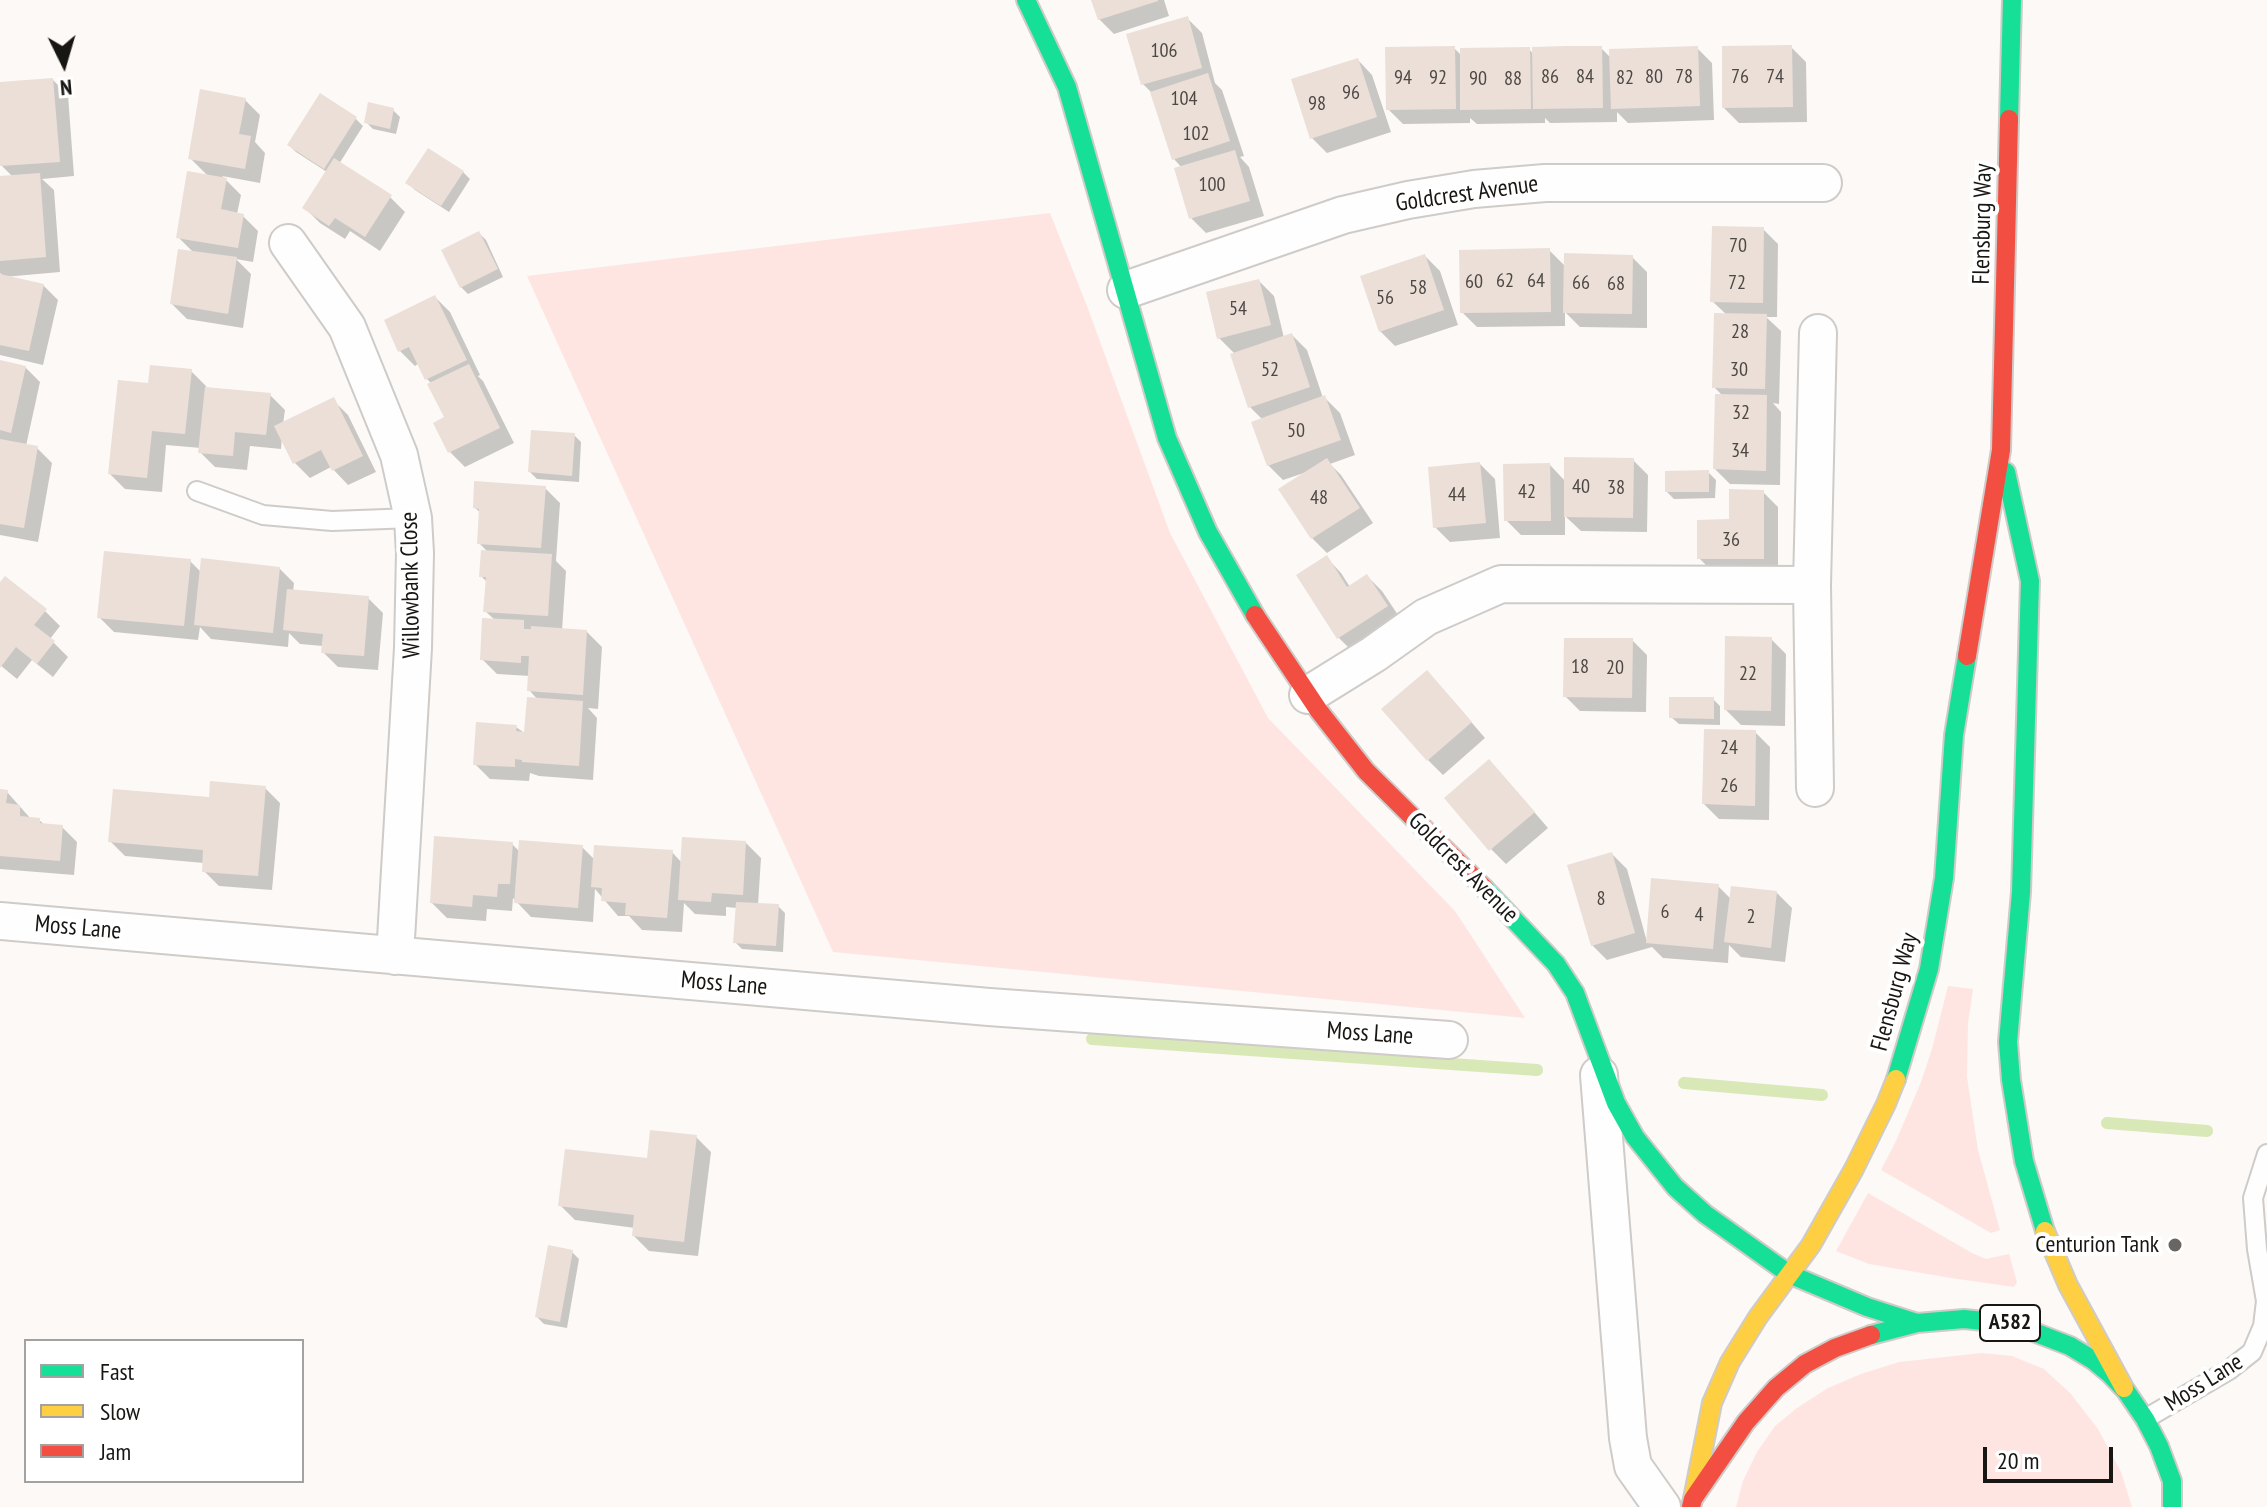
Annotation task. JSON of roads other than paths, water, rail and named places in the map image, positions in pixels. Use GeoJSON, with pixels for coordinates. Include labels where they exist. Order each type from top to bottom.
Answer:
{"type":"FeatureCollection","features":[{"type":"Feature","properties":{"kind":"main road","name":"Goldcrest Avenue"},"geometry":{"type":"LineString","coordinates":[[1026,0],[1067,87],[1167,438],[1208,532],[1240,591],[1308,695],[1366,771],[1556,964],[1575,993],[1597,1054]]}},
{"type":"Feature","properties":{"kind":"main road","name":"Flensburg Way"},"geometry":{"type":"LineString","coordinates":[[1682,1504],[1712,1403],[1730,1362],[1758,1317],[1811,1245],[1886,1104],[1929,969],[1944,878],[1954,735],[2001,450],[2012,0]]}},
{"type":"Feature","properties":{"kind":"main road","name":"Flensburg Way"},"geometry":{"type":"LineString","coordinates":[[2001,450],[2030,581],[2021,892],[2009,1031],[2011,1080],[2024,1161],[2044,1228],[2082,1312],[2126,1391]]}},
{"type":"Feature","properties":{"kind":"main road"},"geometry":{"type":"LineString","coordinates":[[1597,1054],[1616,1103],[1629,1126],[1662,1172],[1705,1214],[1789,1274],[1867,1307],[1917,1323]]}},
{"type":"Feature","properties":{"kind":"main road","name":"A582"},"geometry":{"type":"LineString","coordinates":[[1682,1504],[1746,1422],[1776,1388],[1805,1364],[1835,1348],[1875,1334],[1917,1323],[1964,1319],[2013,1324],[2056,1340],[2082,1353],[2110,1374],[2145,1419],[2159,1446],[2179,1507]]}},
{"type":"Feature","properties":{"kind":"main road","name":"A582"},"geometry":{"type":"LineString","coordinates":[[2172,1481],[2172,1507]]}},
{"type":"Feature","properties":{"kind":"street","name":"Goldcrest Avenue"},"geometry":{"type":"LineString","coordinates":[[1126,290],[1343,215],[1474,189],[1545,183],[1823,183]]}},
{"type":"Feature","properties":{"kind":"street","name":"Willowbank Close"},"geometry":{"type":"LineString","coordinates":[[288,243],[347,327],[399,455],[413,518],[413,648],[395,956]]}},
{"type":"Feature","properties":{"kind":"street"},"geometry":{"type":"LineString","coordinates":[[1815,788],[1812,585],[1818,333]]}},
{"type":"Feature","properties":{"kind":"street"},"geometry":{"type":"LineString","coordinates":[[1308,695],[1426,617],[1501,584],[1812,585]]}},
{"type":"Feature","properties":{"kind":"street","name":"Moss Lane"},"geometry":{"type":"LineString","coordinates":[[0,921],[989,1007],[1449,1040]]}},
{"type":"Feature","properties":{"kind":"street"},"geometry":{"type":"LineString","coordinates":[[1597,1054],[1628,1438],[1633,1466],[1682,1504]]}},
{"type":"Feature","properties":{"kind":"lane"},"geometry":{"type":"LineString","coordinates":[[197,491],[263,515],[332,521],[413,518]]}},
{"type":"Feature","properties":{"kind":"lane","name":"Moss Lane"},"geometry":{"type":"LineString","coordinates":[[2145,1419],[2229,1370],[2252,1352],[2263,1326],[2266,1301],[2257,1249],[2253,1198],[2267,1154]]}},
{"type":"Feature","properties":{"kind":"waterway"},"geometry":{"type":"LineString","coordinates":[[1092,1039],[1537,1070]]}},
{"type":"Feature","properties":{"kind":"waterway"},"geometry":{"type":"LineString","coordinates":[[1684,1083],[1822,1095]]}},
{"type":"Feature","properties":{"kind":"waterway"},"geometry":{"type":"LineString","coordinates":[[2107,1123],[2207,1131]]}},
{"type":"Feature","properties":{"kind":"place","name":"Centurion Tank"},"geometry":{"type":"Point","coordinates":[2175,1245]}}]}
